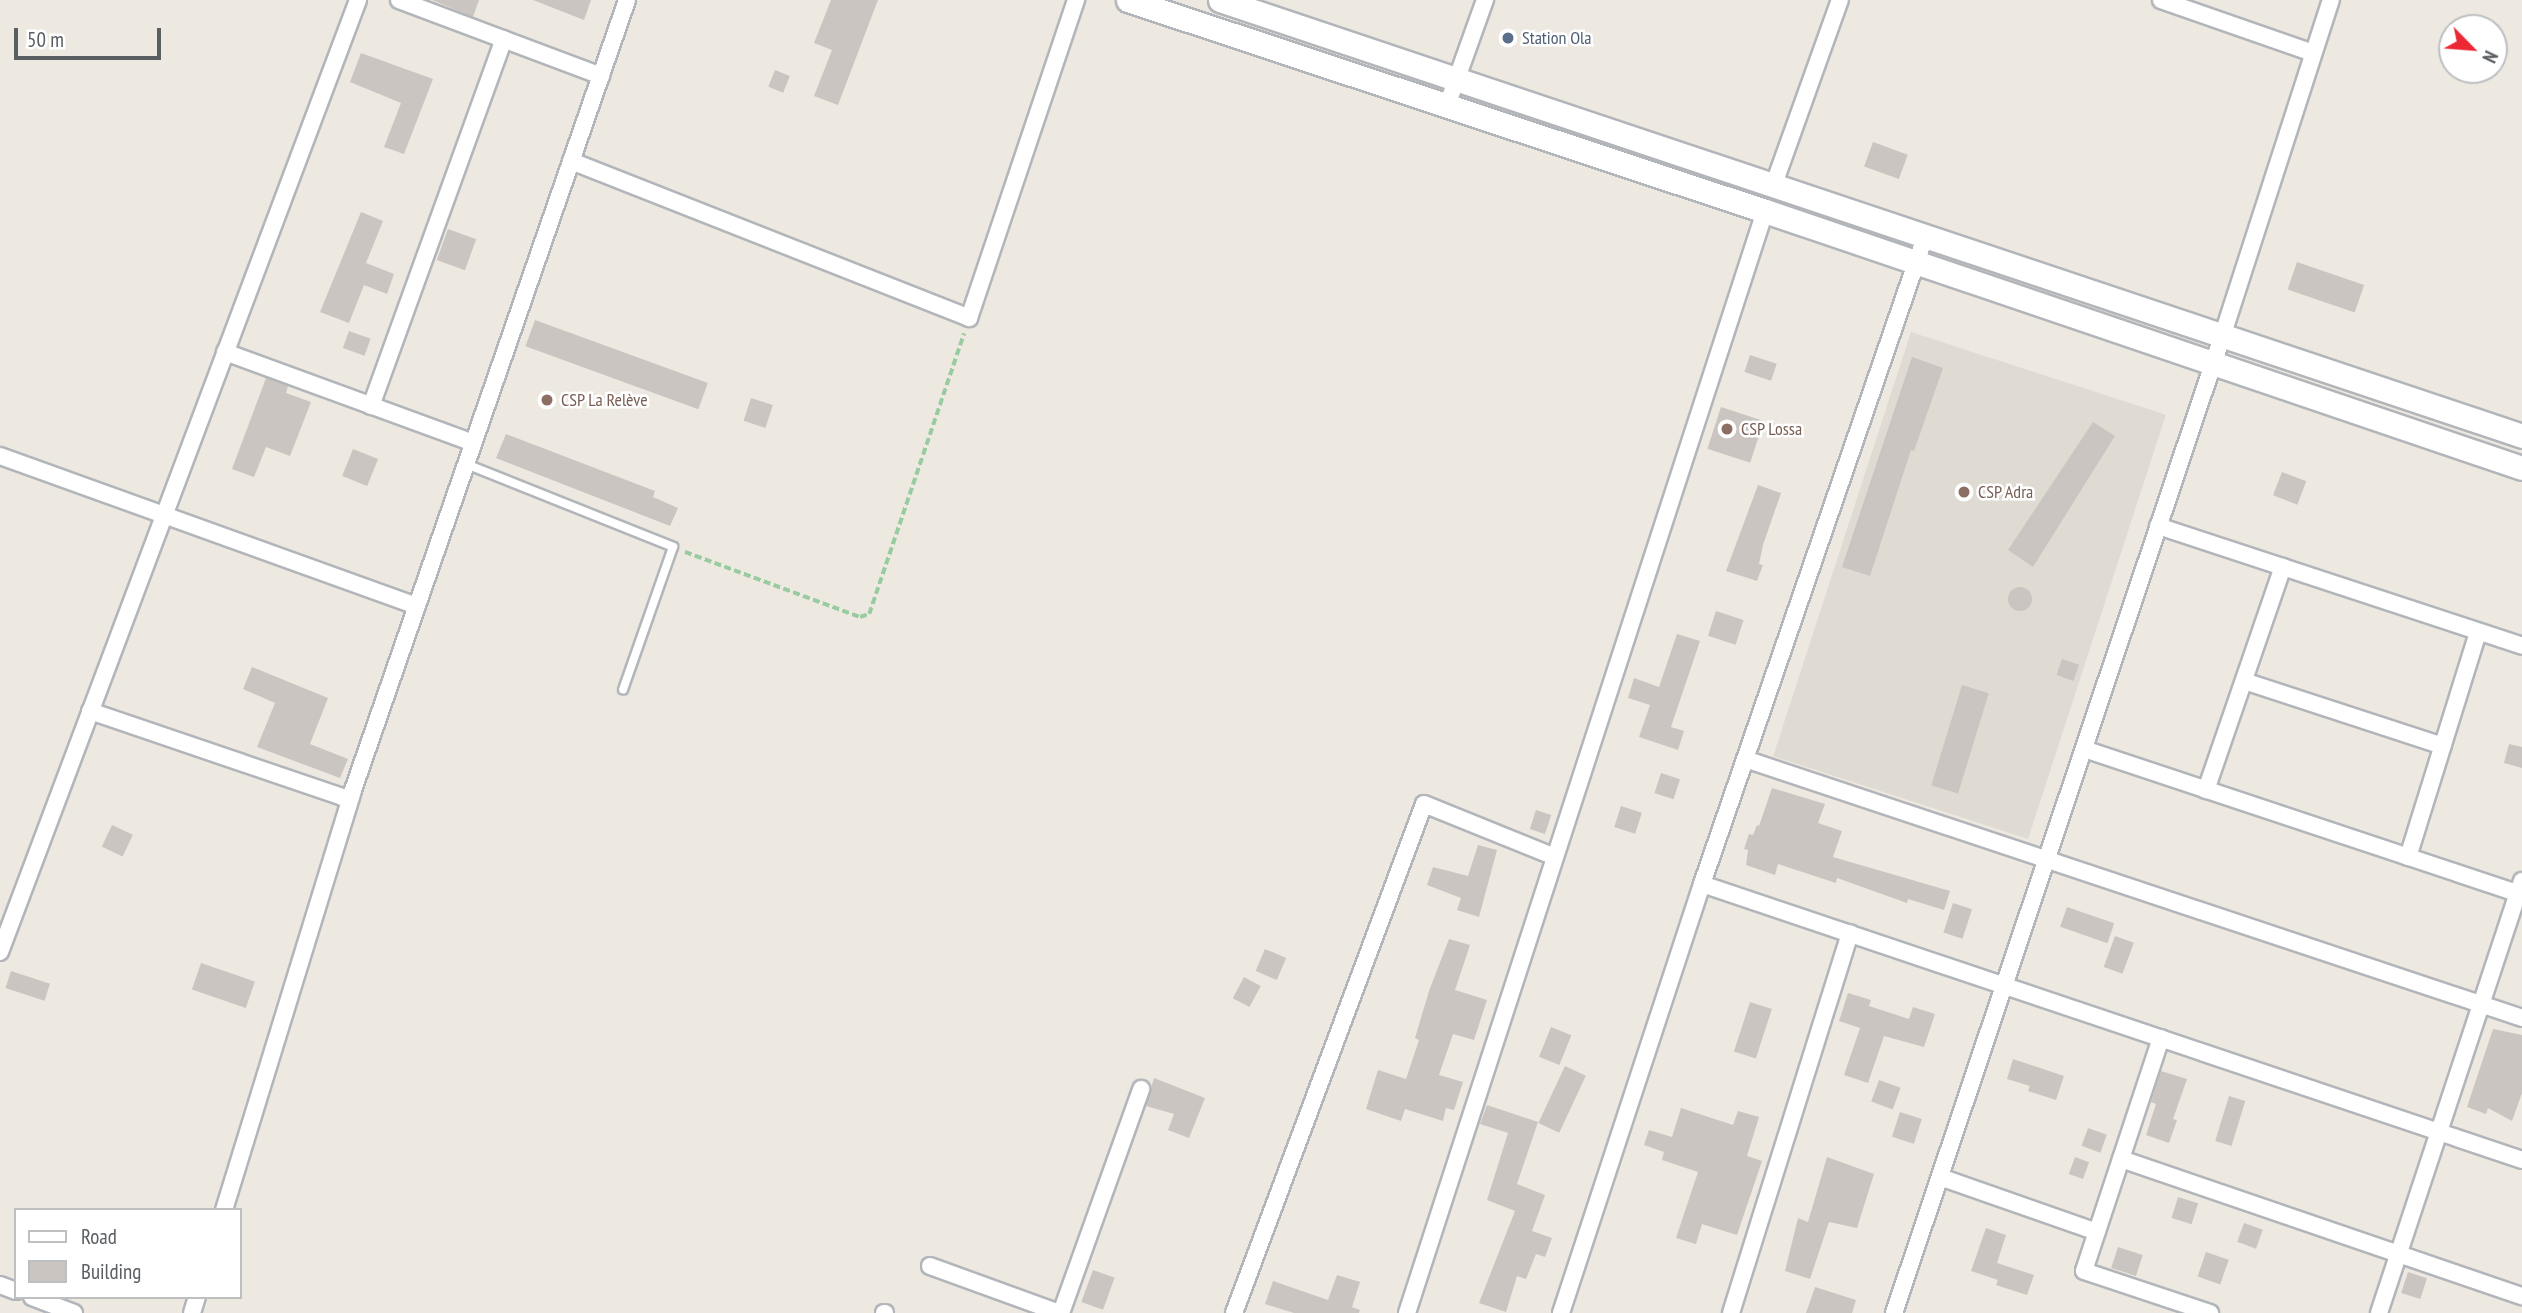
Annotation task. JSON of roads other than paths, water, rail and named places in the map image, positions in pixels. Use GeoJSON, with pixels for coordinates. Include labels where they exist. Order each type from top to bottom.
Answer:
{"type":"FeatureCollection","features":[{"type":"Feature","properties":{"kind":"main road"},"geometry":{"type":"LineString","coordinates":[[1128,0],[2522,468]]}},
{"type":"Feature","properties":{"kind":"main road"},"geometry":{"type":"LineString","coordinates":[[1220,0],[2522,436]]}},
{"type":"Feature","properties":{"kind":"main road"},"geometry":{"type":"LineString","coordinates":[[1679,183],[1686,155]]}},
{"type":"Feature","properties":{"kind":"street"},"geometry":{"type":"LineString","coordinates":[[0,951],[358,0]]}},
{"type":"Feature","properties":{"kind":"street"},"geometry":{"type":"LineString","coordinates":[[399,0],[601,76]]}},
{"type":"Feature","properties":{"kind":"street"},"geometry":{"type":"LineString","coordinates":[[225,1208],[351,797],[627,0]]}},
{"type":"Feature","properties":{"kind":"street"},"geometry":{"type":"LineString","coordinates":[[571,161],[969,318],[1076,0]]}},
{"type":"Feature","properties":{"kind":"street"},"geometry":{"type":"LineString","coordinates":[[1447,106],[1485,0]]}},
{"type":"Feature","properties":{"kind":"street"},"geometry":{"type":"LineString","coordinates":[[1774,184],[1840,0]]}},
{"type":"Feature","properties":{"kind":"street"},"geometry":{"type":"LineString","coordinates":[[2161,0],[2314,54]]}},
{"type":"Feature","properties":{"kind":"street"},"geometry":{"type":"LineString","coordinates":[[1894,1313],[2222,337],[2331,0]]}},
{"type":"Feature","properties":{"kind":"street"},"geometry":{"type":"LineString","coordinates":[[371,406],[504,39]]}},
{"type":"Feature","properties":{"kind":"street"},"geometry":{"type":"LineString","coordinates":[[1407,1313],[1765,212]]}},
{"type":"Feature","properties":{"kind":"street"},"geometry":{"type":"LineString","coordinates":[[1561,1313],[1702,884],[1925,237]]}},
{"type":"Feature","properties":{"kind":"street"},"geometry":{"type":"LineString","coordinates":[[225,352],[473,443]]}},
{"type":"Feature","properties":{"kind":"street"},"geometry":{"type":"LineString","coordinates":[[0,456],[417,606]]}},
{"type":"Feature","properties":{"kind":"street"},"geometry":{"type":"LineString","coordinates":[[2158,526],[2522,646]]}},
{"type":"Feature","properties":{"kind":"street"},"geometry":{"type":"LineString","coordinates":[[2206,790],[2283,567]]}},
{"type":"Feature","properties":{"kind":"street"},"geometry":{"type":"LineString","coordinates":[[2408,857],[2479,632]]}},
{"type":"Feature","properties":{"kind":"street"},"geometry":{"type":"LineString","coordinates":[[2244,681],[2443,746]]}},
{"type":"Feature","properties":{"kind":"street"},"geometry":{"type":"LineString","coordinates":[[90,711],[342,797],[351,797]]}},
{"type":"Feature","properties":{"kind":"street"},"geometry":{"type":"LineString","coordinates":[[2084,749],[2408,857],[2521,890],[2379,1313]]}},
{"type":"Feature","properties":{"kind":"street"},"geometry":{"type":"LineString","coordinates":[[1745,759],[2522,1018]]}},
{"type":"Feature","properties":{"kind":"street"},"geometry":{"type":"LineString","coordinates":[[1234,1313],[1424,804],[1555,857]]}},
{"type":"Feature","properties":{"kind":"street"},"geometry":{"type":"LineString","coordinates":[[1702,884],[2522,1160]]}},
{"type":"Feature","properties":{"kind":"street"},"geometry":{"type":"LineString","coordinates":[[1731,1313],[1850,933]]}},
{"type":"Feature","properties":{"kind":"street"},"geometry":{"type":"LineString","coordinates":[[2161,1038],[2084,1271],[2210,1313]]}},
{"type":"Feature","properties":{"kind":"street"},"geometry":{"type":"LineString","coordinates":[[929,1266],[1060,1313],[1141,1089]]}},
{"type":"Feature","properties":{"kind":"street"},"geometry":{"type":"LineString","coordinates":[[2121,1159],[2522,1296]]}},
{"type":"Feature","properties":{"kind":"street"},"geometry":{"type":"LineString","coordinates":[[1940,1177],[2096,1232]]}},
{"type":"Feature","properties":{"kind":"street"},"geometry":{"type":"LineString","coordinates":[[37,1299],[74,1313]]}},
{"type":"Feature","properties":{"kind":"lane"},"geometry":{"type":"LineString","coordinates":[[466,464],[673,547],[622,690]]}},
{"type":"Feature","properties":{"kind":"place","name":"Station Ola"},"geometry":{"type":"Point","coordinates":[1508,38]}},
{"type":"Feature","properties":{"kind":"place","name":"CSP La Relève"},"geometry":{"type":"Point","coordinates":[547,400]}},
{"type":"Feature","properties":{"kind":"place","name":"CSP Lossa"},"geometry":{"type":"Point","coordinates":[1727,429]}},
{"type":"Feature","properties":{"kind":"place","name":"CSP Adra"},"geometry":{"type":"Point","coordinates":[1964,492]}}]}
